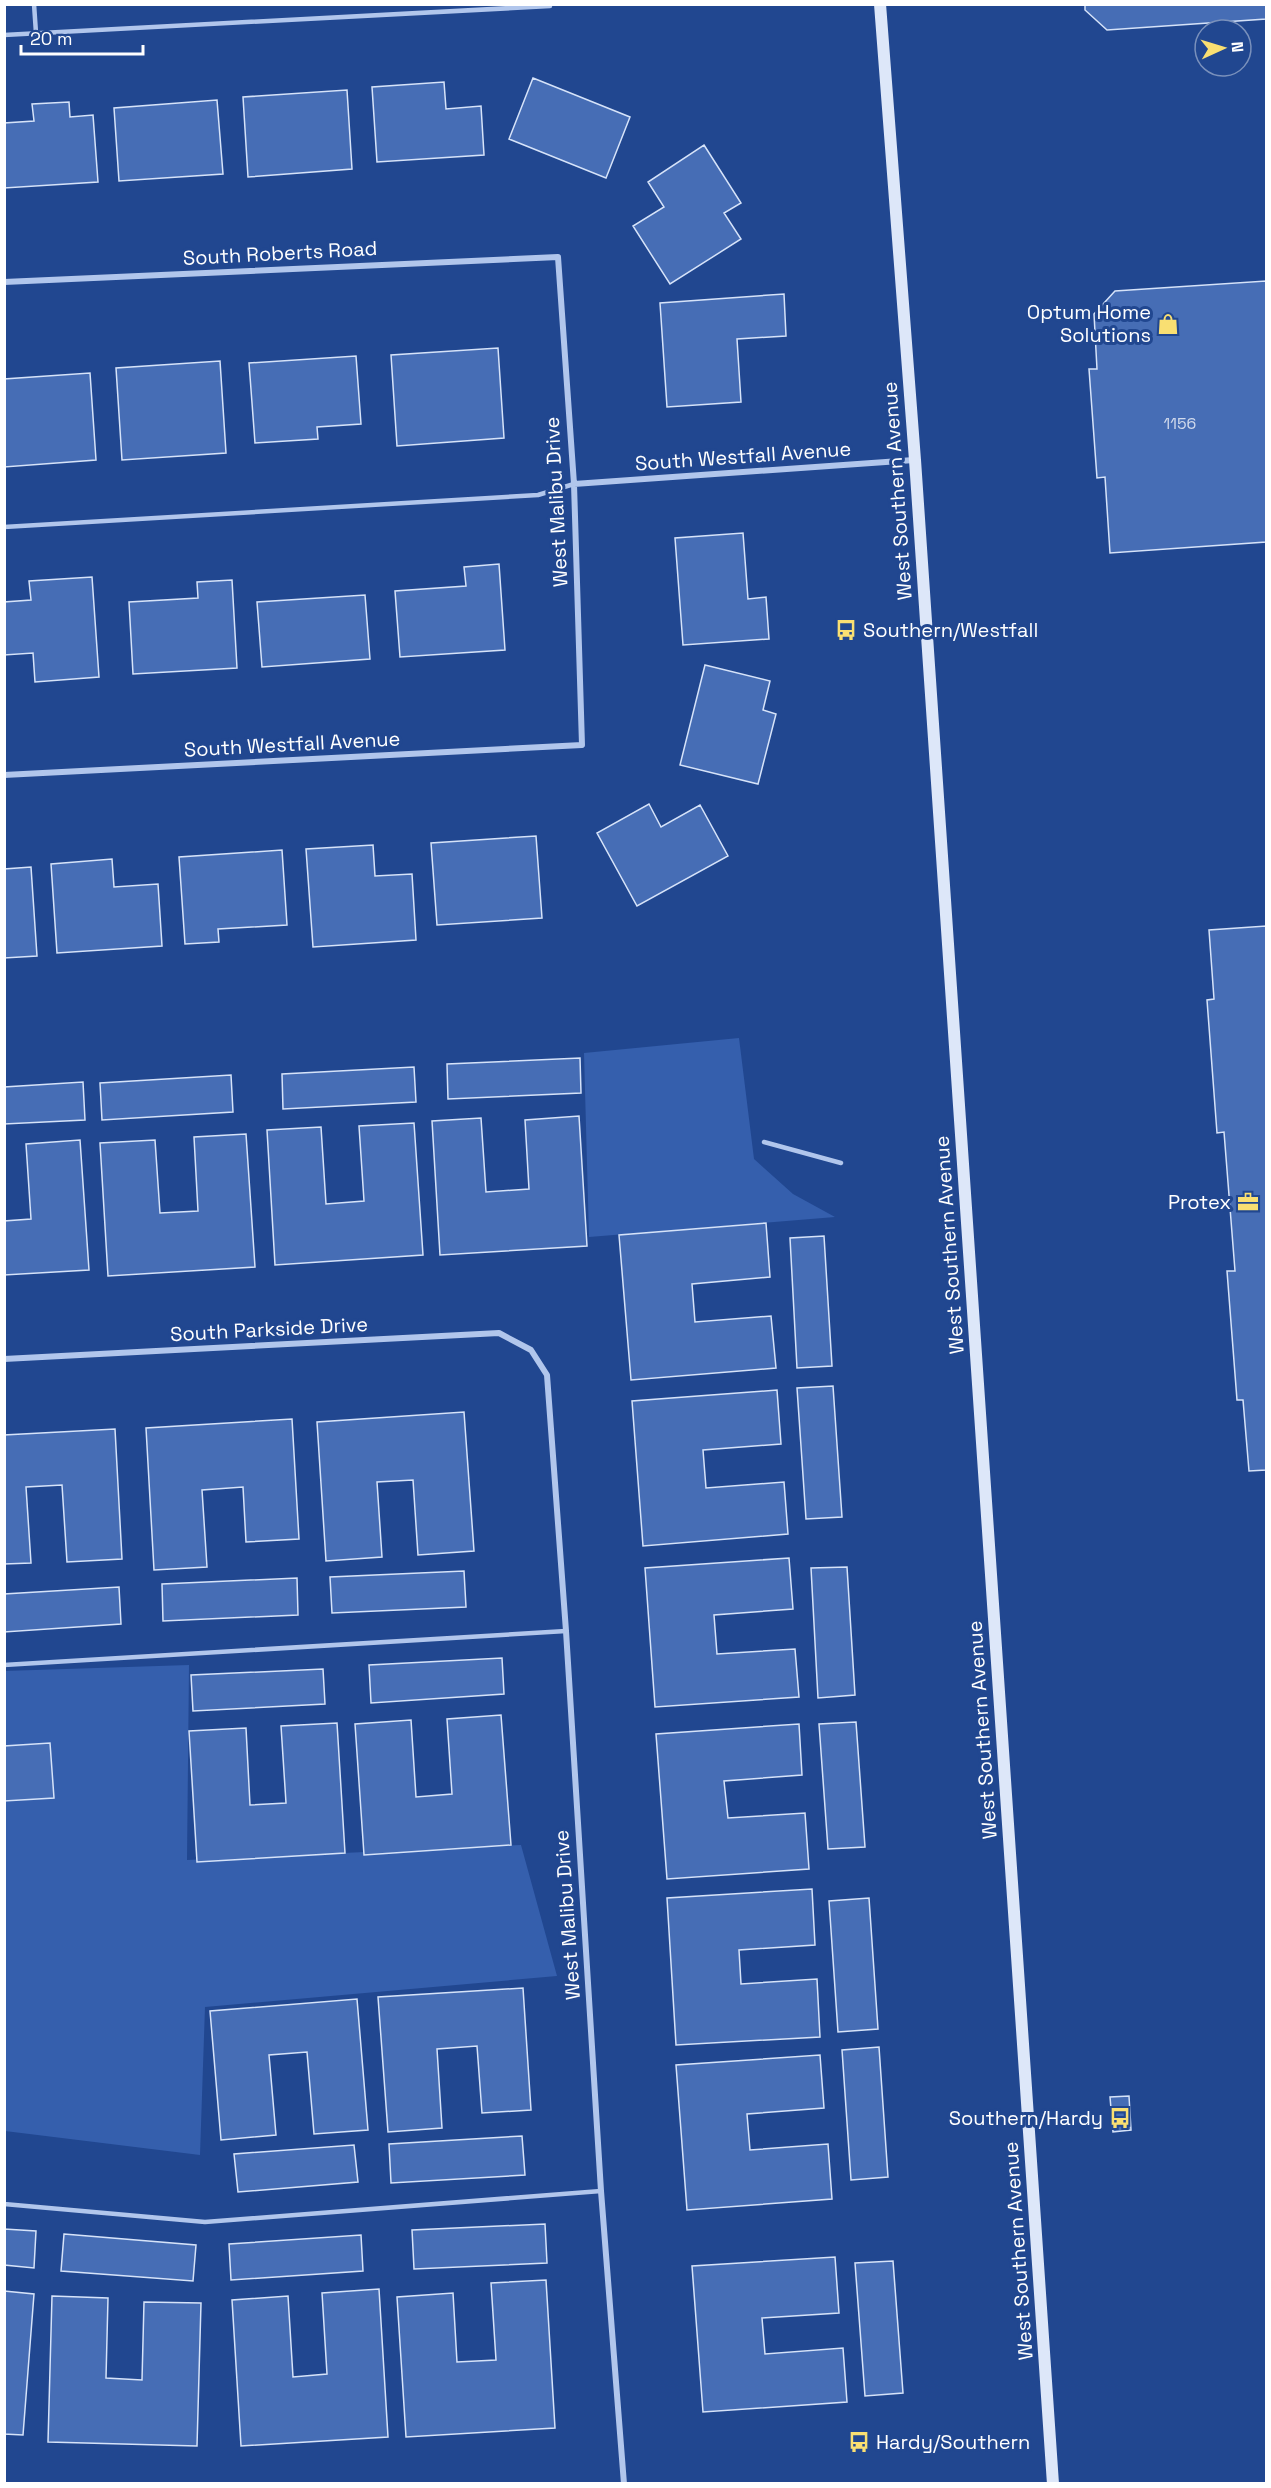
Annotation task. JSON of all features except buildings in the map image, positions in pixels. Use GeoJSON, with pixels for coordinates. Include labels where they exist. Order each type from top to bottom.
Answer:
{"type":"FeatureCollection","features":[{"type":"Feature","properties":{"kind":"main road","name":"West Southern Avenue"},"geometry":{"type":"LineString","coordinates":[[880,4],[915,460],[1053,2484]]}},
{"type":"Feature","properties":{"kind":"street","name":"South Roberts Road"},"geometry":{"type":"LineString","coordinates":[[4,282],[558,257]]}},
{"type":"Feature","properties":{"kind":"street","name":"West Malibu Drive"},"geometry":{"type":"LineString","coordinates":[[558,257],[574,483],[582,745]]}},
{"type":"Feature","properties":{"kind":"street","name":"South Westfall Avenue"},"geometry":{"type":"LineString","coordinates":[[574,483],[915,460]]}},
{"type":"Feature","properties":{"kind":"street","name":"South Westfall Avenue"},"geometry":{"type":"LineString","coordinates":[[4,775],[582,745]]}},
{"type":"Feature","properties":{"kind":"street","name":"South Parkside Drive"},"geometry":{"type":"LineString","coordinates":[[4,1359],[499,1333],[531,1350]]}},
{"type":"Feature","properties":{"kind":"street","name":"West Malibu Drive"},"geometry":{"type":"LineString","coordinates":[[531,1350],[547,1375],[566,1631],[601,2191],[624,2484]]}},
{"type":"Feature","properties":{"kind":"lane"},"geometry":{"type":"LineString","coordinates":[[34,4],[36,33]]}},
{"type":"Feature","properties":{"kind":"lane"},"geometry":{"type":"LineString","coordinates":[[4,35],[526,8],[550,6],[550,4]]}},
{"type":"Feature","properties":{"kind":"lane"},"geometry":{"type":"LineString","coordinates":[[4,526],[537,495],[574,483]]}},
{"type":"Feature","properties":{"kind":"lane"},"geometry":{"type":"LineString","coordinates":[[764,1142],[841,1163]]}},
{"type":"Feature","properties":{"kind":"lane"},"geometry":{"type":"LineString","coordinates":[[4,1665],[566,1631]]}},
{"type":"Feature","properties":{"kind":"lane"},"geometry":{"type":"LineString","coordinates":[[4,2204],[205,2222],[601,2191]]}},
{"type":"Feature","properties":{"kind":"shaded area"},"geometry":{"type":"Polygon","coordinates":[[[739,1038],[754,1159],[793,1194],[835,1217],[589,1237],[584,1053],[739,1038]]]}},
{"type":"Feature","properties":{"kind":"shaded area"},"geometry":{"type":"Polygon","coordinates":[[[189,1665],[187,1860],[521,1845],[557,1976],[205,2007],[200,2155],[5,2131],[4,1671],[189,1665]]]}},
{"type":"Feature","properties":{"kind":"place","name":"Optum Home Solutions"},"geometry":{"type":"Point","coordinates":[1168,324]}},
{"type":"Feature","properties":{"kind":"place","name":"Southern/Westfall"},"geometry":{"type":"Point","coordinates":[846,630]}},
{"type":"Feature","properties":{"kind":"place","name":"Protex"},"geometry":{"type":"Point","coordinates":[1248,1202]}},
{"type":"Feature","properties":{"kind":"place","name":"Southern/Hardy"},"geometry":{"type":"Point","coordinates":[1120,2118]}},
{"type":"Feature","properties":{"kind":"place","name":"Hardy/Southern"},"geometry":{"type":"Point","coordinates":[859,2442]}}]}
